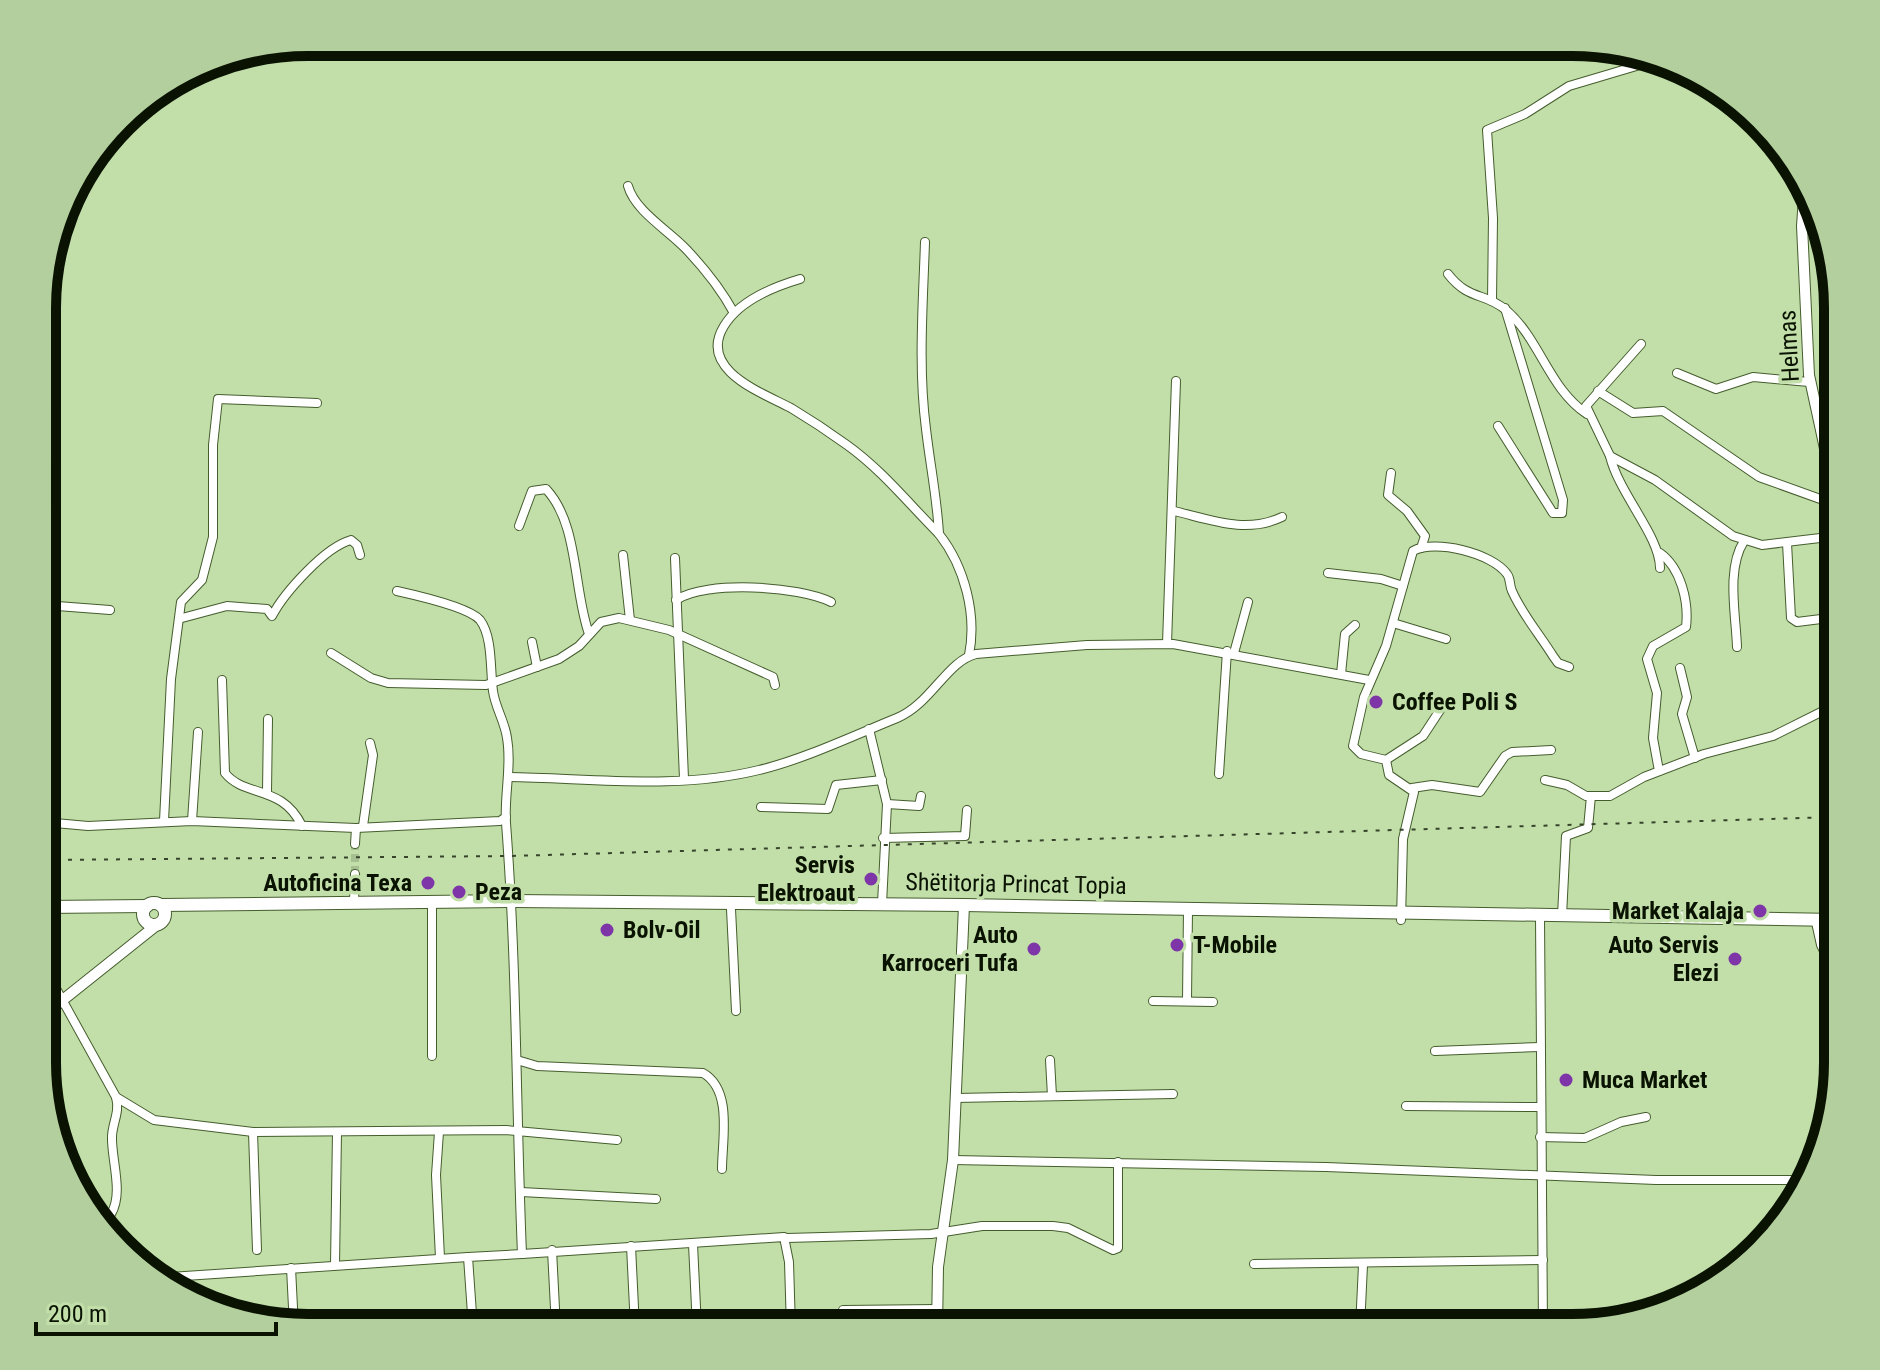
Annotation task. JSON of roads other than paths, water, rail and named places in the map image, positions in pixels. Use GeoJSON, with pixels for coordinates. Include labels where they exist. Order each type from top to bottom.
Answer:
{"type":"FeatureCollection","features":[{"type":"Feature","properties":{"kind":"main road","name":"Shëtitorja Princat Topia"},"geometry":{"type":"LineString","coordinates":[[153,915],[193,904],[513,901],[1188,909],[1401,917],[1823,919]]}},
{"type":"Feature","properties":{"kind":"main road"},"geometry":{"type":"LineString","coordinates":[[57,907],[127,907],[153,915]]}},
{"type":"Feature","properties":{"kind":"street"},"geometry":{"type":"LineString","coordinates":[[1492,301],[1493,218],[1487,130],[1525,114],[1569,86],[1639,65]]}},
{"type":"Feature","properties":{"kind":"street"},"geometry":{"type":"LineString","coordinates":[[628,186],[632,199],[686,249],[720,287],[734,313]]}},
{"type":"Feature","properties":{"kind":"street","name":"Helmas"},"geometry":{"type":"LineString","coordinates":[[1803,207],[1809,382],[1823,443]]}},
{"type":"Feature","properties":{"kind":"street"},"geometry":{"type":"LineString","coordinates":[[925,242],[922,332],[926,429],[936,481],[939,534]]}},
{"type":"Feature","properties":{"kind":"street"},"geometry":{"type":"LineString","coordinates":[[1448,274],[1464,292],[1505,308],[1524,329],[1564,394],[1587,414],[1610,456],[1626,497],[1660,553],[1678,571],[1686,627],[1653,646],[1647,659],[1657,693],[1653,738],[1659,771]]}},
{"type":"Feature","properties":{"kind":"street"},"geometry":{"type":"LineString","coordinates":[[800,279],[781,285],[734,313],[718,337],[718,353],[728,371],[749,386],[820,425],[857,452],[939,534],[950,548],[968,602],[973,637],[969,655]]}},
{"type":"Feature","properties":{"kind":"street"},"geometry":{"type":"LineString","coordinates":[[1498,426],[1553,513],[1562,513],[1563,500],[1505,308]]}},
{"type":"Feature","properties":{"kind":"street"},"geometry":{"type":"LineString","coordinates":[[1587,414],[1586,406],[1641,344]]}},
{"type":"Feature","properties":{"kind":"street"},"geometry":{"type":"LineString","coordinates":[[1677,373],[1716,389],[1753,377],[1809,382]]}},
{"type":"Feature","properties":{"kind":"street"},"geometry":{"type":"LineString","coordinates":[[1167,644],[1174,511],[1176,381]]}},
{"type":"Feature","properties":{"kind":"street"},"geometry":{"type":"LineString","coordinates":[[1598,391],[1633,413],[1663,411],[1759,477],[1823,499]]}},
{"type":"Feature","properties":{"kind":"street"},"geometry":{"type":"LineString","coordinates":[[164,821],[171,679],[183,597],[202,580],[213,537],[213,445],[218,399],[317,403]]}},
{"type":"Feature","properties":{"kind":"street"},"geometry":{"type":"LineString","coordinates":[[1610,456],[1655,480],[1744,541],[1762,545],[1823,538]]}},
{"type":"Feature","properties":{"kind":"street"},"geometry":{"type":"LineString","coordinates":[[1391,473],[1388,495],[1407,511],[1425,536],[1421,548],[1410,556],[1393,623],[1369,680],[1353,746],[1361,754],[1386,760],[1423,736],[1444,704]]}},
{"type":"Feature","properties":{"kind":"street"},"geometry":{"type":"LineString","coordinates":[[519,526],[532,491],[546,489],[571,539],[575,578],[589,634]]}},
{"type":"Feature","properties":{"kind":"street"},"geometry":{"type":"LineString","coordinates":[[1174,511],[1248,527],[1262,527],[1282,517]]}},
{"type":"Feature","properties":{"kind":"street"},"geometry":{"type":"LineString","coordinates":[[182,618],[237,605],[267,609],[272,616],[297,581],[341,543],[351,540],[357,545],[360,555]]}},
{"type":"Feature","properties":{"kind":"street"},"geometry":{"type":"LineString","coordinates":[[1737,647],[1734,572],[1736,557],[1744,541]]}},
{"type":"Feature","properties":{"kind":"street"},"geometry":{"type":"LineString","coordinates":[[1787,543],[1791,618],[1797,622],[1823,619]]}},
{"type":"Feature","properties":{"kind":"street"},"geometry":{"type":"LineString","coordinates":[[1421,548],[1468,551],[1504,570],[1509,576],[1512,592],[1553,656],[1558,663],[1569,667]]}},
{"type":"Feature","properties":{"kind":"street"},"geometry":{"type":"LineString","coordinates":[[1660,553],[1660,568]]}},
{"type":"Feature","properties":{"kind":"street"},"geometry":{"type":"LineString","coordinates":[[623,555],[630,620]]}},
{"type":"Feature","properties":{"kind":"street"},"geometry":{"type":"LineString","coordinates":[[675,558],[684,779]]}},
{"type":"Feature","properties":{"kind":"street"},"geometry":{"type":"LineString","coordinates":[[1328,573],[1351,574],[1403,586]]}},
{"type":"Feature","properties":{"kind":"street"},"geometry":{"type":"LineString","coordinates":[[676,600],[698,590],[747,589],[812,594],[831,602]]}},
{"type":"Feature","properties":{"kind":"street"},"geometry":{"type":"LineString","coordinates":[[397,591],[426,596],[443,606],[467,610],[477,617],[486,633],[493,684],[507,737],[508,777],[504,822],[513,901],[522,1254]]}},
{"type":"Feature","properties":{"kind":"street"},"geometry":{"type":"LineString","coordinates":[[1219,774],[1231,652],[1248,602]]}},
{"type":"Feature","properties":{"kind":"street"},"geometry":{"type":"LineString","coordinates":[[56,606],[110,610]]}},
{"type":"Feature","properties":{"kind":"street"},"geometry":{"type":"LineString","coordinates":[[331,653],[371,678],[388,683],[493,684],[571,653],[606,619],[630,620],[677,635],[773,677],[775,685]]}},
{"type":"Feature","properties":{"kind":"street"},"geometry":{"type":"LineString","coordinates":[[1393,623],[1446,639]]}},
{"type":"Feature","properties":{"kind":"street"},"geometry":{"type":"LineString","coordinates":[[1341,674],[1345,634],[1355,625]]}},
{"type":"Feature","properties":{"kind":"street"},"geometry":{"type":"LineString","coordinates":[[532,642],[537,667]]}},
{"type":"Feature","properties":{"kind":"street"},"geometry":{"type":"LineString","coordinates":[[508,777],[684,779],[760,770],[900,717],[921,703],[955,664],[969,655],[1087,645],[1167,644],[1231,652],[1369,680]]}},
{"type":"Feature","properties":{"kind":"street"},"geometry":{"type":"LineString","coordinates":[[1680,668],[1687,697],[1682,714],[1695,758]]}},
{"type":"Feature","properties":{"kind":"street"},"geometry":{"type":"LineString","coordinates":[[222,680],[225,773],[234,780],[267,792],[290,808],[302,826]]}},
{"type":"Feature","properties":{"kind":"street"},"geometry":{"type":"LineString","coordinates":[[1545,780],[1591,796],[1618,793],[1659,771],[1773,736],[1823,711]]}},
{"type":"Feature","properties":{"kind":"street"},"geometry":{"type":"LineString","coordinates":[[267,792],[268,719]]}},
{"type":"Feature","properties":{"kind":"street"},"geometry":{"type":"LineString","coordinates":[[869,729],[887,804],[882,904]]}},
{"type":"Feature","properties":{"kind":"street"},"geometry":{"type":"LineString","coordinates":[[192,821],[198,732]]}},
{"type":"Feature","properties":{"kind":"street"},"geometry":{"type":"LineString","coordinates":[[355,844],[373,755],[370,743]]}},
{"type":"Feature","properties":{"kind":"street"},"geometry":{"type":"LineString","coordinates":[[1386,760],[1391,777],[1412,788],[1432,785],[1480,792],[1512,752],[1551,750]]}},
{"type":"Feature","properties":{"kind":"street"},"geometry":{"type":"LineString","coordinates":[[761,807],[828,809],[836,785],[882,780]]}},
{"type":"Feature","properties":{"kind":"street"},"geometry":{"type":"LineString","coordinates":[[1401,917],[1403,839],[1414,797],[1412,788]]}},
{"type":"Feature","properties":{"kind":"street"},"geometry":{"type":"LineString","coordinates":[[887,804],[919,806],[921,796]]}},
{"type":"Feature","properties":{"kind":"street"},"geometry":{"type":"LineString","coordinates":[[1562,916],[1566,836],[1588,828],[1591,796]]}},
{"type":"Feature","properties":{"kind":"street"},"geometry":{"type":"LineString","coordinates":[[883,838],[965,836],[967,810]]}},
{"type":"Feature","properties":{"kind":"street"},"geometry":{"type":"LineString","coordinates":[[57,823],[88,826],[192,821],[359,827],[504,822]]}},
{"type":"Feature","properties":{"kind":"street"},"geometry":{"type":"LineString","coordinates":[[354,901],[355,874]]}},
{"type":"Feature","properties":{"kind":"street"},"geometry":{"type":"LineString","coordinates":[[432,901],[432,1056]]}},
{"type":"Feature","properties":{"kind":"street"},"geometry":{"type":"LineString","coordinates":[[937,1314],[942,1231],[953,1160],[964,905]]}},
{"type":"Feature","properties":{"kind":"street"},"geometry":{"type":"LineString","coordinates":[[731,909],[736,1011]]}},
{"type":"Feature","properties":{"kind":"street"},"geometry":{"type":"LineString","coordinates":[[1187,1000],[1188,909]]}},
{"type":"Feature","properties":{"kind":"street"},"geometry":{"type":"LineString","coordinates":[[57,1005],[136,942],[153,915]]}},
{"type":"Feature","properties":{"kind":"street"},"geometry":{"type":"LineString","coordinates":[[1540,916],[1539,1107],[1543,1314]]}},
{"type":"Feature","properties":{"kind":"street"},"geometry":{"type":"LineString","coordinates":[[1815,918],[1823,949]]}},
{"type":"Feature","properties":{"kind":"street"},"geometry":{"type":"LineString","coordinates":[[57,988],[67,1012],[116,1097],[119,1109],[112,1135],[116,1195],[111,1214]]}},
{"type":"Feature","properties":{"kind":"street"},"geometry":{"type":"LineString","coordinates":[[1153,1001],[1213,1002]]}},
{"type":"Feature","properties":{"kind":"street"},"geometry":{"type":"LineString","coordinates":[[1435,1051],[1540,1047]]}},
{"type":"Feature","properties":{"kind":"street"},"geometry":{"type":"LineString","coordinates":[[517,1060],[537,1066],[703,1073],[716,1083],[723,1104],[722,1169]]}},
{"type":"Feature","properties":{"kind":"street"},"geometry":{"type":"LineString","coordinates":[[1050,1060],[1052,1096]]}},
{"type":"Feature","properties":{"kind":"street"},"geometry":{"type":"LineString","coordinates":[[956,1098],[1173,1094]]}},
{"type":"Feature","properties":{"kind":"street"},"geometry":{"type":"LineString","coordinates":[[116,1097],[154,1120],[253,1132],[519,1130],[617,1140]]}},
{"type":"Feature","properties":{"kind":"street"},"geometry":{"type":"LineString","coordinates":[[1406,1106],[1539,1107]]}},
{"type":"Feature","properties":{"kind":"street"},"geometry":{"type":"LineString","coordinates":[[1540,1137],[1585,1138],[1621,1122],[1646,1117]]}},
{"type":"Feature","properties":{"kind":"street"},"geometry":{"type":"LineString","coordinates":[[253,1132],[257,1250]]}},
{"type":"Feature","properties":{"kind":"street"},"geometry":{"type":"LineString","coordinates":[[335,1265],[337,1132]]}},
{"type":"Feature","properties":{"kind":"street"},"geometry":{"type":"LineString","coordinates":[[439,1132],[436,1175],[440,1258]]}},
{"type":"Feature","properties":{"kind":"street"},"geometry":{"type":"LineString","coordinates":[[953,1160],[1542,1173],[1656,1180],[1794,1180]]}},
{"type":"Feature","properties":{"kind":"street"},"geometry":{"type":"LineString","coordinates":[[176,1276],[552,1250],[942,1231],[982,1226],[1068,1228],[1113,1250],[1118,1248],[1120,1233],[1118,1162]]}},
{"type":"Feature","properties":{"kind":"street"},"geometry":{"type":"LineString","coordinates":[[521,1192],[656,1199]]}},
{"type":"Feature","properties":{"kind":"street"},"geometry":{"type":"LineString","coordinates":[[787,1238],[790,1313]]}},
{"type":"Feature","properties":{"kind":"street"},"geometry":{"type":"LineString","coordinates":[[693,1244],[696,1313]]}},
{"type":"Feature","properties":{"kind":"street"},"geometry":{"type":"LineString","coordinates":[[631,1246],[634,1313]]}},
{"type":"Feature","properties":{"kind":"street"},"geometry":{"type":"LineString","coordinates":[[552,1250],[555,1313]]}},
{"type":"Feature","properties":{"kind":"street"},"geometry":{"type":"LineString","coordinates":[[468,1257],[472,1313]]}},
{"type":"Feature","properties":{"kind":"street"},"geometry":{"type":"LineString","coordinates":[[1254,1264],[1363,1265],[1543,1260]]}},
{"type":"Feature","properties":{"kind":"street"},"geometry":{"type":"LineString","coordinates":[[1361,1314],[1363,1265]]}},
{"type":"Feature","properties":{"kind":"street"},"geometry":{"type":"LineString","coordinates":[[291,1268],[293,1313]]}},
{"type":"Feature","properties":{"kind":"street"},"geometry":{"type":"LineString","coordinates":[[843,1310],[937,1309]]}},
{"type":"Feature","properties":{"kind":"tunnel"},"geometry":{"type":"LineString","coordinates":[[355,844],[355,874]]}},
{"type":"Feature","properties":{"kind":"railway"},"geometry":{"type":"LineString","coordinates":[[57,860],[511,856],[1823,817]]}},
{"type":"Feature","properties":{"kind":"place","name":"Coffee Poli S"},"geometry":{"type":"Point","coordinates":[1376,702]}},
{"type":"Feature","properties":{"kind":"place","name":"Servis Elektroaut"},"geometry":{"type":"Point","coordinates":[871,879]}},
{"type":"Feature","properties":{"kind":"place","name":"Autoficina Texa"},"geometry":{"type":"Point","coordinates":[428,883]}},
{"type":"Feature","properties":{"kind":"place","name":"Peza"},"geometry":{"type":"Point","coordinates":[459,892]}},
{"type":"Feature","properties":{"kind":"place","name":"Market Kalaja"},"geometry":{"type":"Point","coordinates":[1760,911]}},
{"type":"Feature","properties":{"kind":"place","name":"Bolv-Oil"},"geometry":{"type":"Point","coordinates":[607,930]}},
{"type":"Feature","properties":{"kind":"place","name":"T-Mobile"},"geometry":{"type":"Point","coordinates":[1177,945]}},
{"type":"Feature","properties":{"kind":"place","name":"Auto Karroceri Tufa"},"geometry":{"type":"Point","coordinates":[1034,949]}},
{"type":"Feature","properties":{"kind":"place","name":"Auto Servis Elezi"},"geometry":{"type":"Point","coordinates":[1735,959]}},
{"type":"Feature","properties":{"kind":"place","name":"Muca Market"},"geometry":{"type":"Point","coordinates":[1566,1080]}}]}
